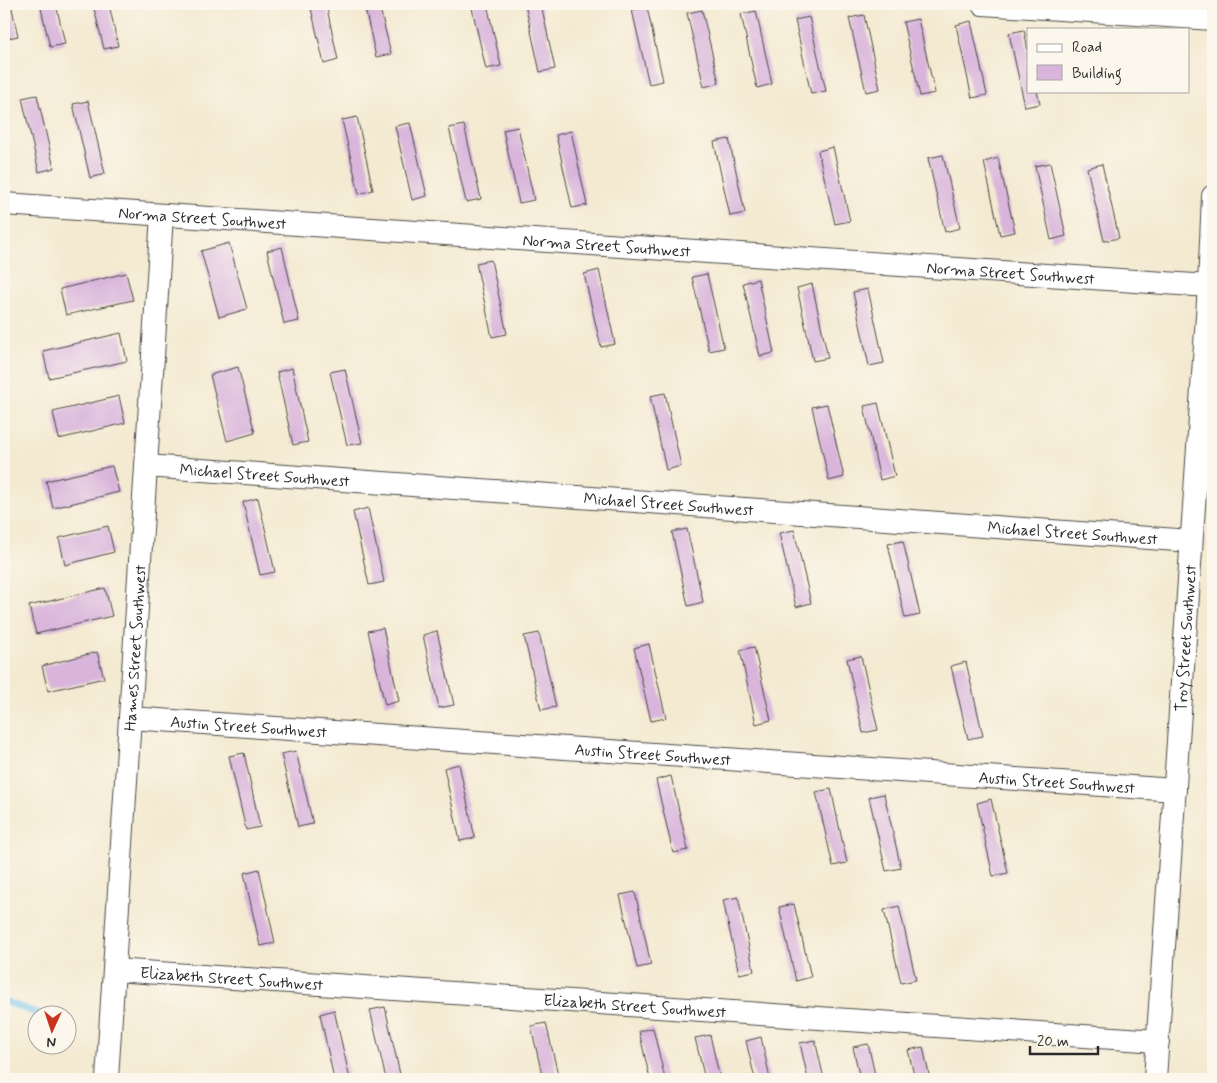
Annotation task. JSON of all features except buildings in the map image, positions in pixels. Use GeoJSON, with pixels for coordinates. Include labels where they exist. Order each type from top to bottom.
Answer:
{"type":"FeatureCollection","features":[{"type":"Feature","properties":{"kind":"street"},"geometry":{"type":"LineString","coordinates":[[983,4],[1213,19]]}},
{"type":"Feature","properties":{"kind":"street","name":"Troy Street Southwest"},"geometry":{"type":"LineString","coordinates":[[1155,1079],[1209,286],[1213,196]]}},
{"type":"Feature","properties":{"kind":"street","name":"Norma Street Southwest"},"geometry":{"type":"LineString","coordinates":[[4,204],[1209,286]]}},
{"type":"Feature","properties":{"kind":"street","name":"Hames Street Southwest"},"geometry":{"type":"LineString","coordinates":[[107,1079],[162,215]]}},
{"type":"Feature","properties":{"kind":"street","name":"Michael Street Southwest"},"geometry":{"type":"LineString","coordinates":[[146,466],[1191,541]]}},
{"type":"Feature","properties":{"kind":"street","name":"Austin Street Southwest"},"geometry":{"type":"LineString","coordinates":[[130,718],[1175,790]]}},
{"type":"Feature","properties":{"kind":"street","name":"Elizabeth Street Southwest"},"geometry":{"type":"LineString","coordinates":[[114,970],[1158,1041]]}},
{"type":"Feature","properties":{"kind":"waterway"},"geometry":{"type":"LineString","coordinates":[[4,1001],[28,1010]]}}]}
